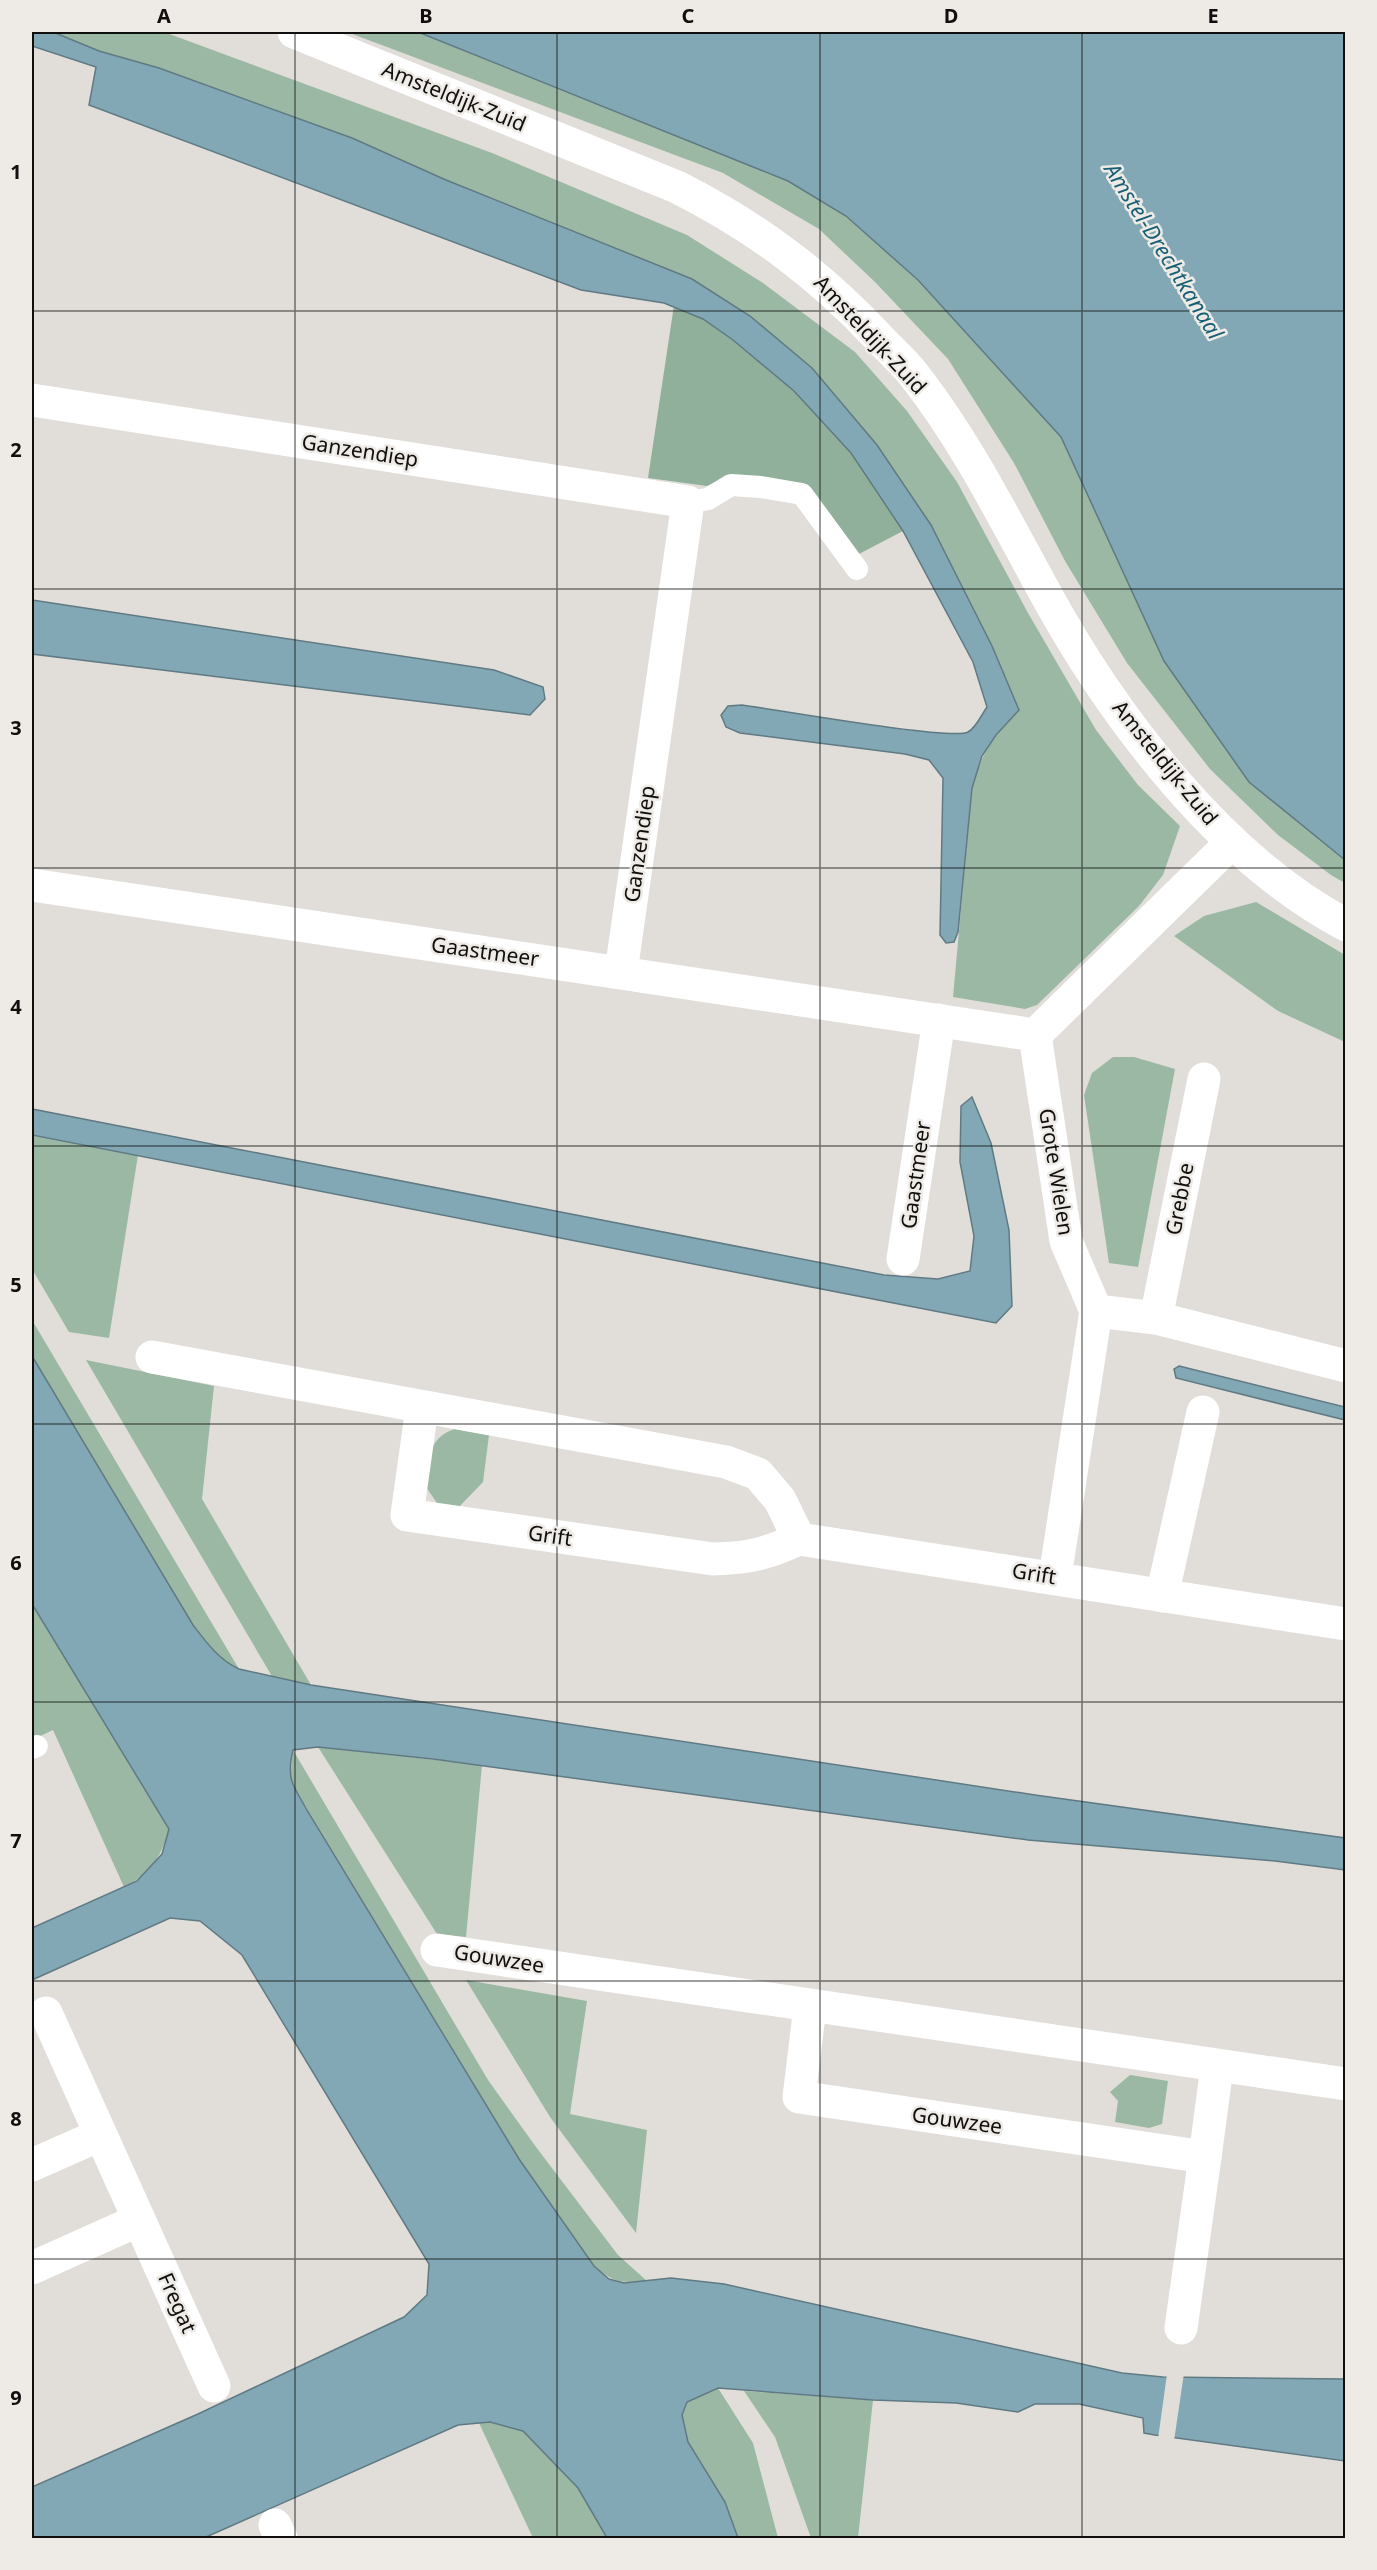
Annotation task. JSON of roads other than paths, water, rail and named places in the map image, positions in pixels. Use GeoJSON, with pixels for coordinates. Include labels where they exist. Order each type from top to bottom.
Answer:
{"type":"FeatureCollection","features":[{"type":"Feature","properties":{"kind":"street","name":"Amsteldijk-Zuid"},"geometry":{"type":"LineString","coordinates":[[294,32],[676,187],[727,214],[774,244],[813,274],[845,302],[914,375],[979,471],[1049,601],[1126,722],[1191,801],[1232,842],[1290,890],[1346,925]]}},
{"type":"Feature","properties":{"kind":"street","name":"Ganzendiep"},"geometry":{"type":"LineString","coordinates":[[32,400],[688,502],[621,972]]}},
{"type":"Feature","properties":{"kind":"street"},"geometry":{"type":"LineString","coordinates":[[1035,1035],[1232,842]]}},
{"type":"Feature","properties":{"kind":"street","name":"Gaastmeer"},"geometry":{"type":"LineString","coordinates":[[32,885],[1035,1035]]}},
{"type":"Feature","properties":{"kind":"street","name":"Gaastmeer"},"geometry":{"type":"LineString","coordinates":[[903,1259],[939,1020]]}},
{"type":"Feature","properties":{"kind":"street","name":"Grote Wielen"},"geometry":{"type":"LineString","coordinates":[[1035,1035],[1066,1241],[1096,1311]]}},
{"type":"Feature","properties":{"kind":"street","name":"Grebbe"},"geometry":{"type":"LineString","coordinates":[[1156,1318],[1204,1079]]}},
{"type":"Feature","properties":{"kind":"street"},"geometry":{"type":"LineString","coordinates":[[1054,1577],[1096,1311],[1156,1318],[1346,1366]]}},
{"type":"Feature","properties":{"kind":"street"},"geometry":{"type":"LineString","coordinates":[[152,1357],[726,1462],[758,1474],[780,1500],[799,1539]]}},
{"type":"Feature","properties":{"kind":"street","name":"Grift"},"geometry":{"type":"LineString","coordinates":[[422,1408],[407,1515],[713,1559],[742,1558],[767,1553],[799,1539],[1346,1624]]}},
{"type":"Feature","properties":{"kind":"street"},"geometry":{"type":"LineString","coordinates":[[1162,1596],[1203,1412]]}},
{"type":"Feature","properties":{"kind":"street","name":"Gouwzee"},"geometry":{"type":"LineString","coordinates":[[437,1950],[1217,2067],[1346,2084]]}},
{"type":"Feature","properties":{"kind":"street","name":"Gouwzee"},"geometry":{"type":"LineString","coordinates":[[810,2007],[799,2097],[1205,2157]]}},
{"type":"Feature","properties":{"kind":"street","name":"Fregat"},"geometry":{"type":"LineString","coordinates":[[46,2013],[214,2386]]}},
{"type":"Feature","properties":{"kind":"street"},"geometry":{"type":"LineString","coordinates":[[1181,2328],[1217,2067]]}},
{"type":"Feature","properties":{"kind":"street"},"geometry":{"type":"LineString","coordinates":[[32,2165],[100,2135]]}},
{"type":"Feature","properties":{"kind":"street"},"geometry":{"type":"LineString","coordinates":[[32,2268],[139,2220]]}},
{"type":"Feature","properties":{"kind":"lane","name":"Ganzendiep"},"geometry":{"type":"LineString","coordinates":[[688,502],[708,499],[731,485],[802,494],[857,568]]}},
{"type":"Feature","properties":{"kind":"water"},"geometry":{"type":"Polygon","coordinates":[[[32,32],[53,32],[99,51],[159,68],[352,138],[446,180],[692,279],[750,316],[812,368],[877,445],[931,525],[992,646],[1019,710],[996,735],[982,756],[972,788],[958,932],[954,942],[946,943],[940,935],[943,778],[929,760],[905,754],[740,733],[726,727],[721,715],[728,706],[742,705],[823,718],[955,734],[971,730],[987,707],[973,662],[903,531],[851,453],[794,391],[733,340],[703,319],[664,303],[581,290],[89,105],[96,67],[32,46],[32,32]]]}},
{"type":"Feature","properties":{"kind":"water","name":"Amstel-Drechtkanaal"},"geometry":{"type":"Polygon","coordinates":[[[418,32],[1345,32],[1345,860],[1249,782],[1164,661],[1061,437],[918,280],[846,216],[788,181],[418,32]]]}},
{"type":"Feature","properties":{"kind":"water"},"geometry":{"type":"Polygon","coordinates":[[[32,600],[494,670],[543,687],[545,699],[530,715],[32,654],[32,600]]]}},
{"type":"Feature","properties":{"kind":"water"},"geometry":{"type":"Polygon","coordinates":[[[972,1097],[991,1143],[1009,1230],[1012,1306],[996,1323],[32,1135],[32,1109],[884,1275],[938,1279],[970,1271],[974,1236],[960,1162],[961,1106],[972,1097]]]}},
{"type":"Feature","properties":{"kind":"water"},"geometry":{"type":"Polygon","coordinates":[[[32,1356],[193,1625],[219,1656],[239,1669],[311,1685],[1035,1795],[1345,1838],[1345,1870],[1275,1861],[1028,1840],[433,1759],[318,1747],[293,1750],[290,1769],[292,1782],[307,1810],[519,2159],[594,2266],[609,2279],[624,2283],[671,2278],[724,2284],[1122,2373],[1163,2377],[1345,2379],[1345,2461],[1144,2433],[1143,2418],[1079,2404],[1035,2404],[1018,2412],[956,2403],[873,2400],[718,2388],[687,2402],[682,2415],[688,2442],[725,2502],[738,2538],[607,2538],[578,2488],[523,2431],[490,2422],[458,2425],[204,2538],[32,2538],[32,2487],[198,2414],[404,2317],[427,2295],[429,2264],[242,1955],[200,1921],[170,1918],[32,1980],[32,1928],[137,1881],[162,1854],[169,1829],[32,1604],[32,1356]]]}},
{"type":"Feature","properties":{"kind":"water"},"geometry":{"type":"Polygon","coordinates":[[[1179,1366],[1345,1407],[1345,1420],[1176,1378],[1174,1369],[1179,1366]]]}}]}
